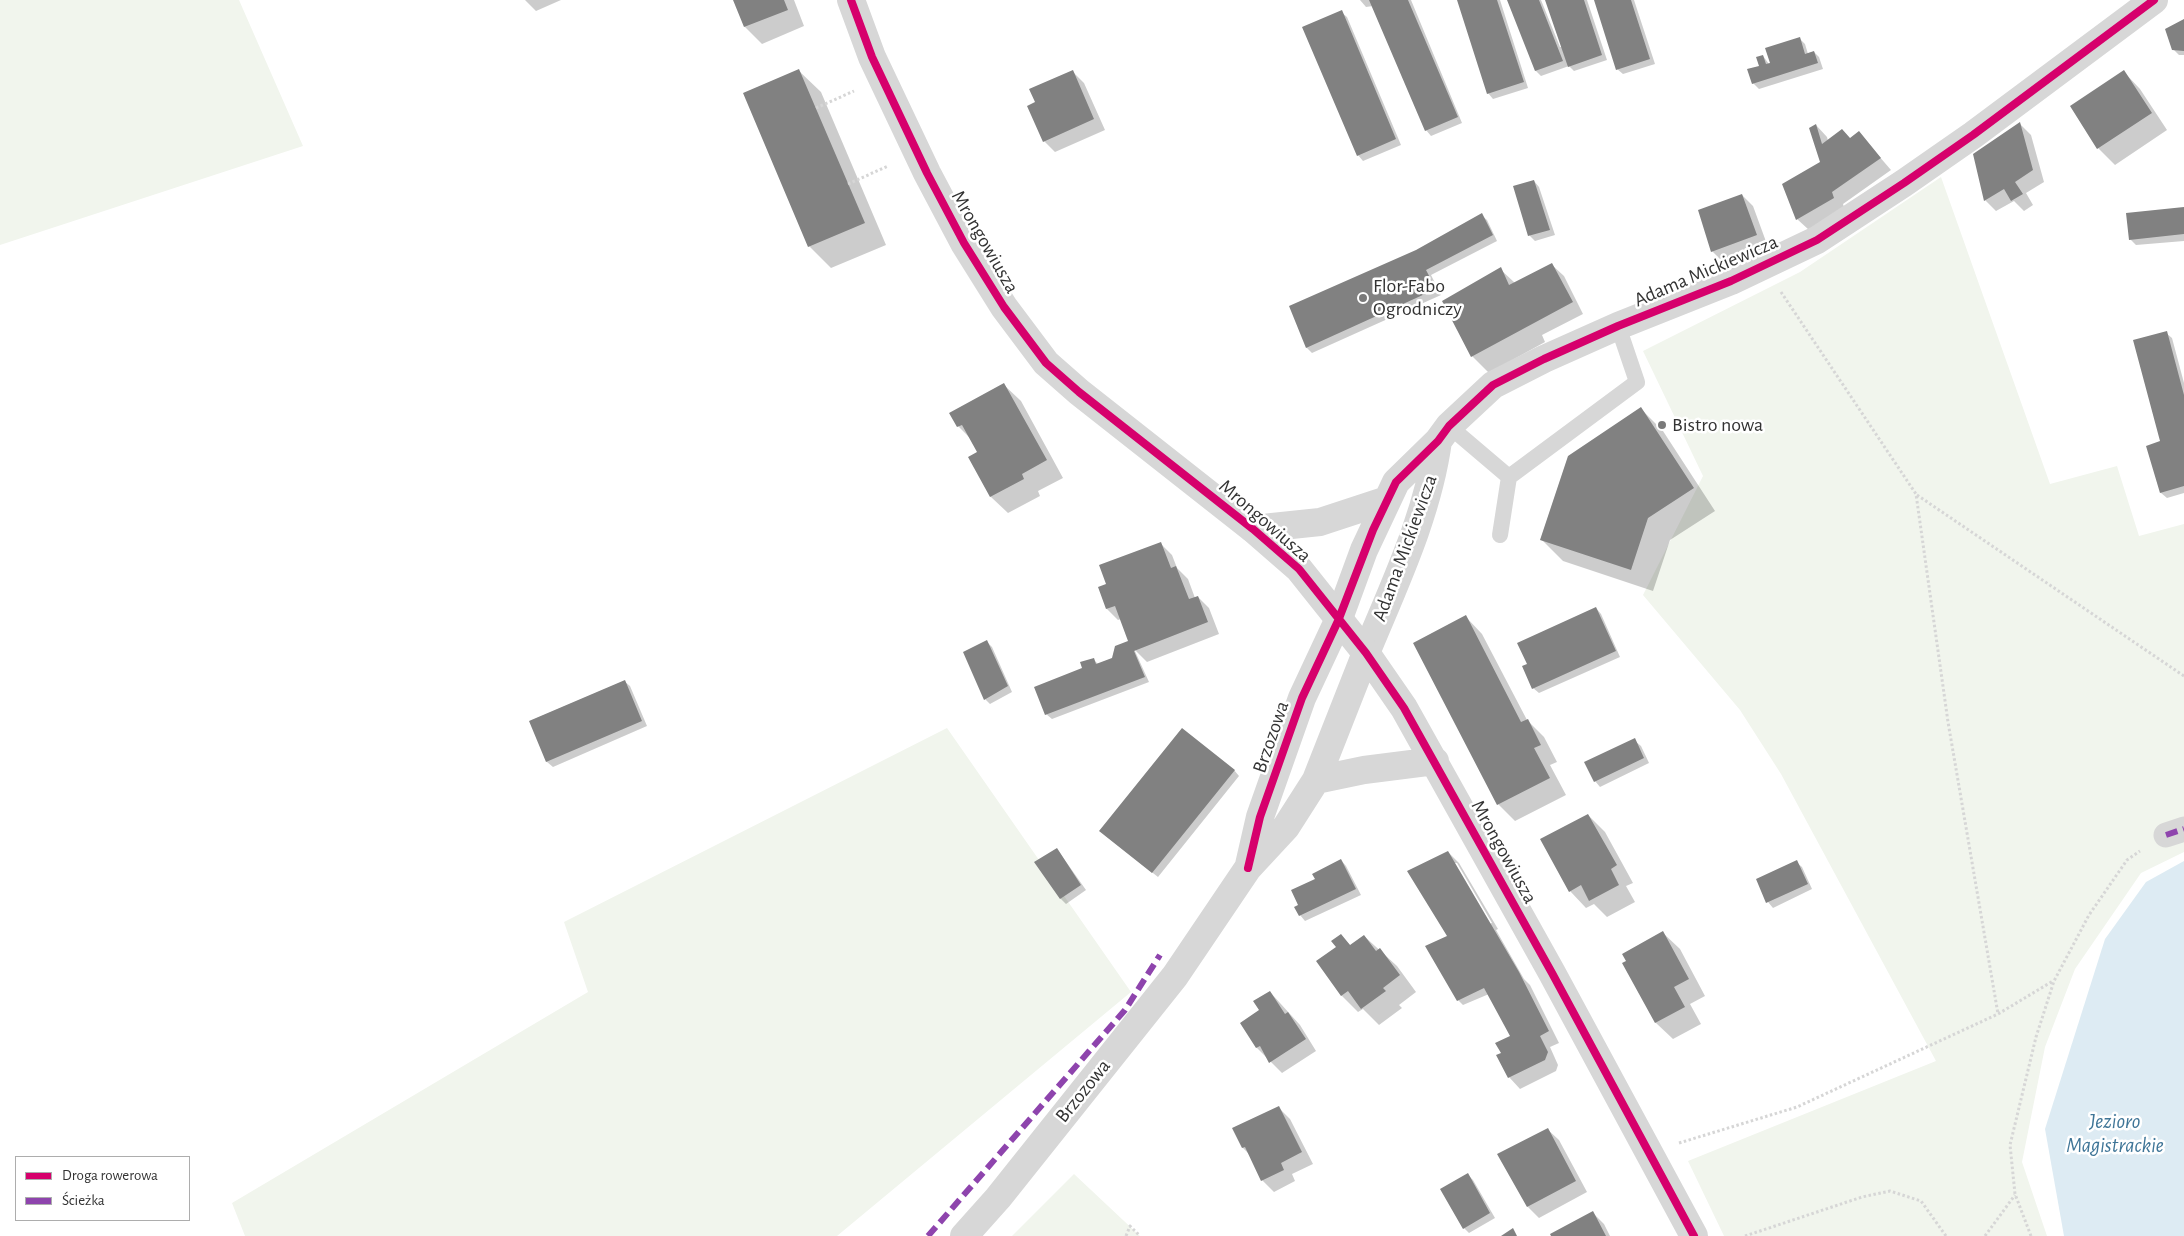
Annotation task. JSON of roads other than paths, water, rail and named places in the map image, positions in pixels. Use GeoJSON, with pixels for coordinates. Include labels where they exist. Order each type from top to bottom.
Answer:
{"type":"FeatureCollection","features":[{"type":"Feature","properties":{"kind":"street","name":"Mrongowiusza"},"geometry":{"type":"LineString","coordinates":[[851,0],[872,57],[927,173],[964,243],[1004,307],[1052,369],[1253,529],[1299,569],[1338,621],[1366,653],[1404,708],[1552,973],[1694,1236]]}},
{"type":"Feature","properties":{"kind":"street","name":"Adama Mickiewicza"},"geometry":{"type":"LineString","coordinates":[[1338,621],[1364,550],[1387,500],[1402,475],[1493,385],[1544,359],[1730,280],[1817,240],[1904,184],[1973,135],[2154,0]]}},
{"type":"Feature","properties":{"kind":"street","name":"Adama Mickiewicza"},"geometry":{"type":"LineString","coordinates":[[1366,653],[1403,564],[1434,473],[1443,434]]}},
{"type":"Feature","properties":{"kind":"street","name":"Adama Mickiewicza"},"geometry":{"type":"LineString","coordinates":[[1253,529],[1320,522],[1387,500]]}},
{"type":"Feature","properties":{"kind":"street","name":"Brzozowa"},"geometry":{"type":"LineString","coordinates":[[1248,868],[1260,817],[1302,698],[1338,621]]}},
{"type":"Feature","properties":{"kind":"street","name":"Brzozowa"},"geometry":{"type":"LineString","coordinates":[[964,1236],[998,1198],[1175,976],[1248,868],[1286,827],[1316,780],[1366,653]]}},
{"type":"Feature","properties":{"kind":"street"},"geometry":{"type":"LineString","coordinates":[[1316,780],[1364,770],[1435,761]]}},
{"type":"Feature","properties":{"kind":"lane"},"geometry":{"type":"LineString","coordinates":[[1500,535],[1509,476],[1637,382],[1618,326]]}},
{"type":"Feature","properties":{"kind":"lane"},"geometry":{"type":"LineString","coordinates":[[1443,434],[1509,476]]}},
{"type":"Feature","properties":{"kind":"water","name":"Jezioro Magistrackie"},"geometry":{"type":"Polygon","coordinates":[[[2184,861],[2184,1236],[2064,1236],[2045,1129],[2105,939],[2146,882],[2184,861]]]}},
{"type":"Feature","properties":{"kind":"place","name":"Flor-Fabo Ogrodniczy"},"geometry":{"type":"Point","coordinates":[1363,298]}},
{"type":"Feature","properties":{"kind":"place","name":"Bistro nowa"},"geometry":{"type":"Point","coordinates":[1662,425]}}]}
